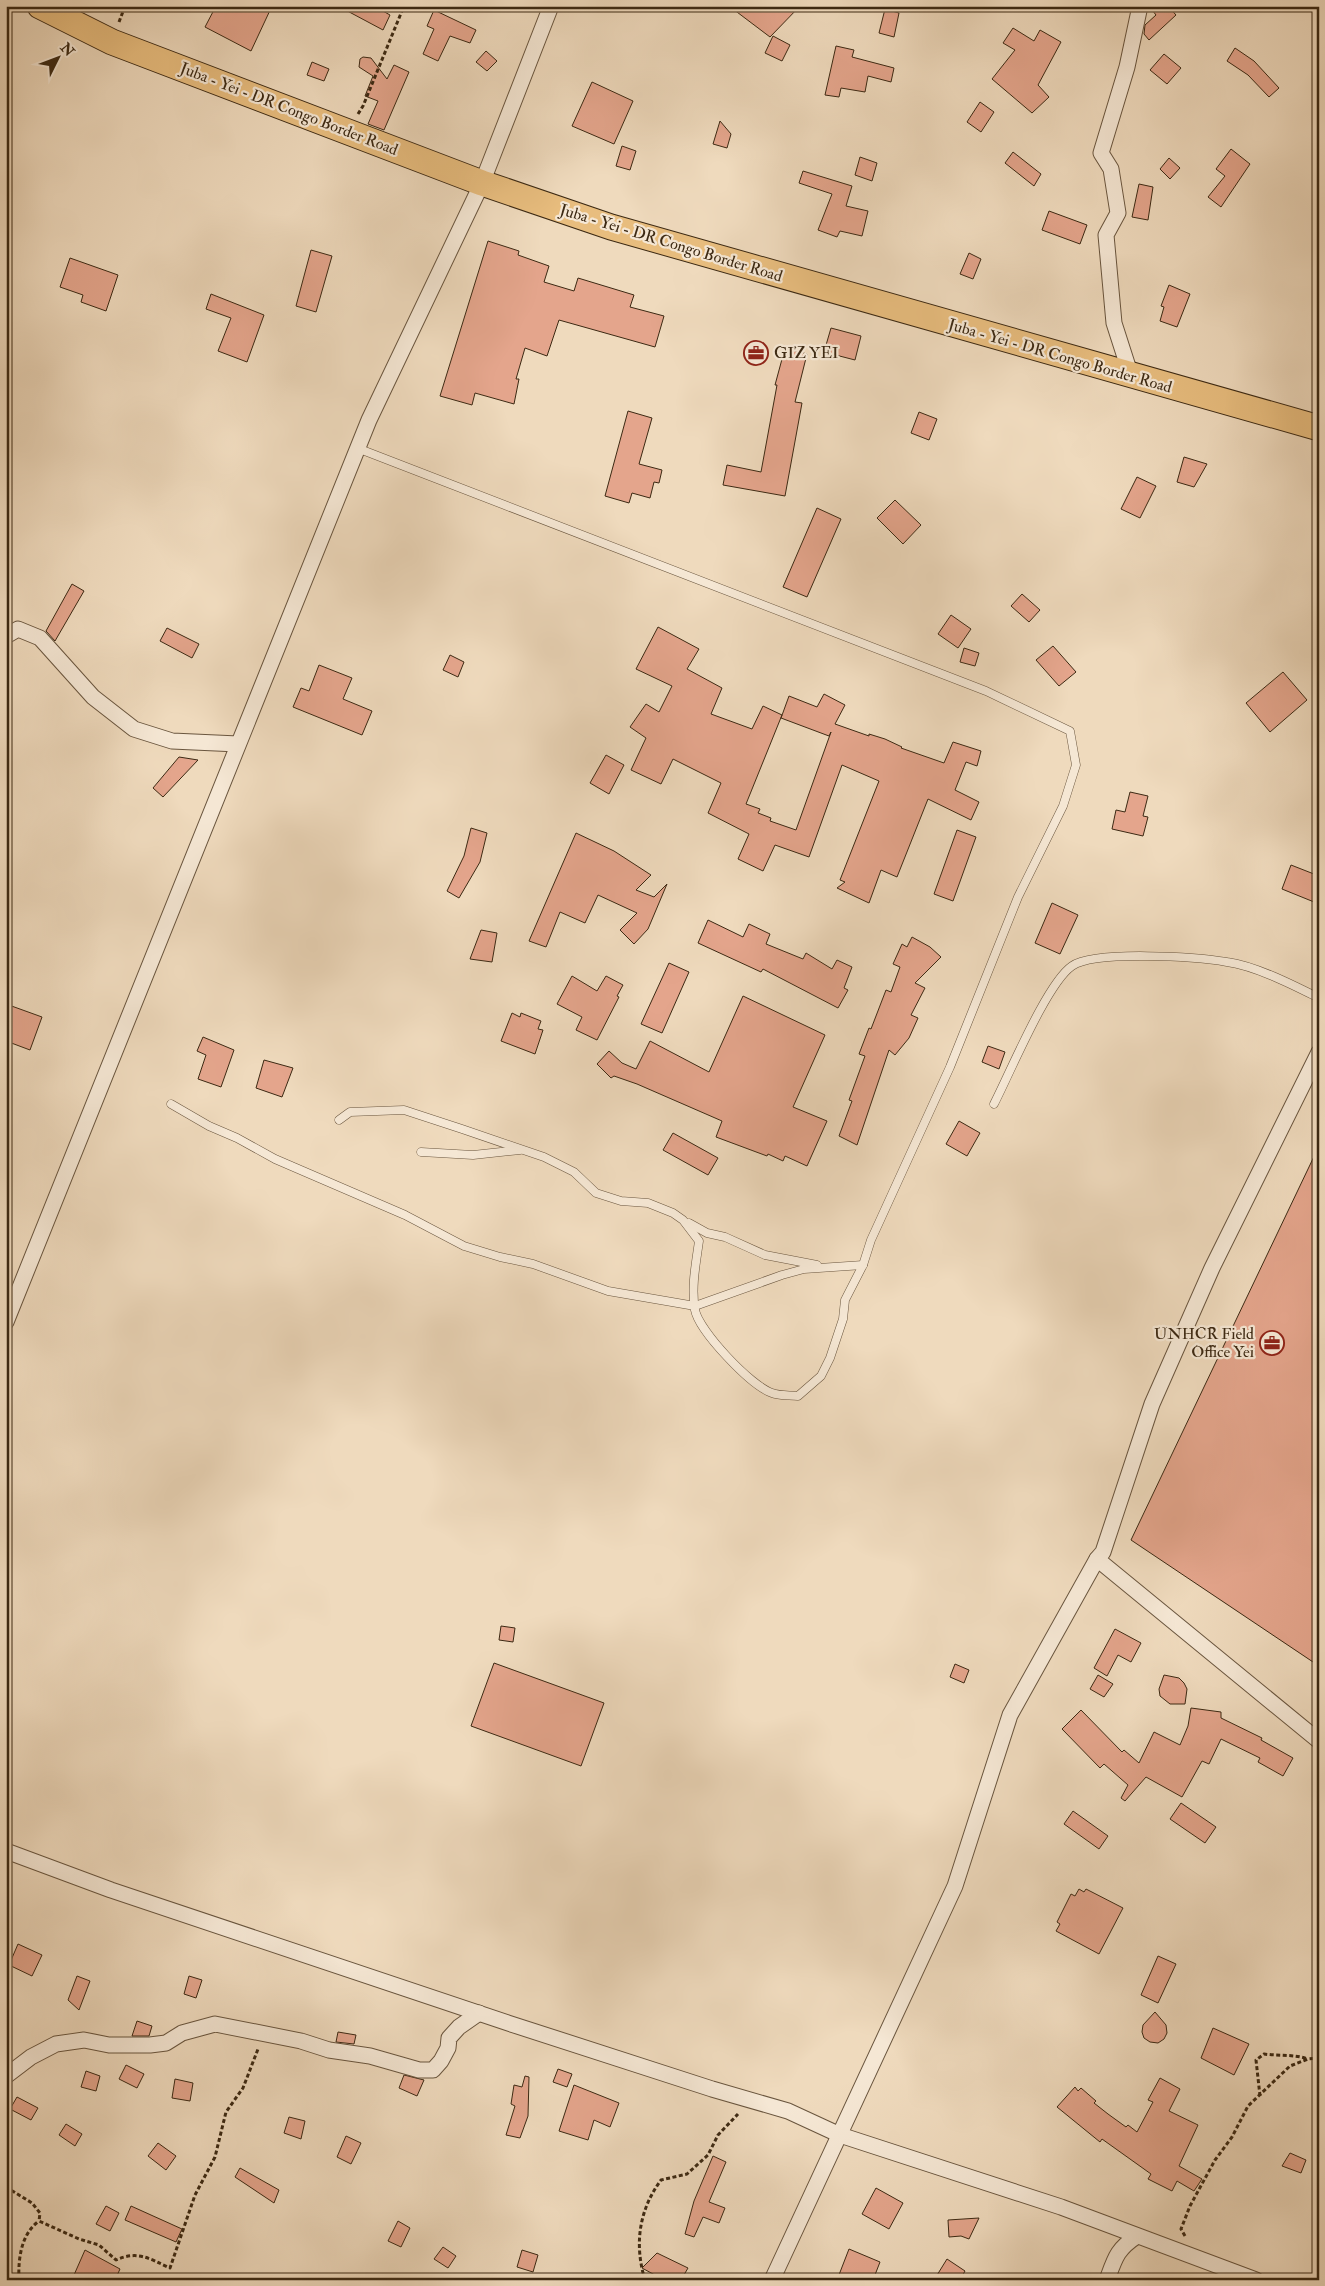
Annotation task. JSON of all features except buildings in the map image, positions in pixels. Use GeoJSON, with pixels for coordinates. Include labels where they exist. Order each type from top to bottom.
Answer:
{"type":"FeatureCollection","features":[{"type":"Feature","properties":{"kind":"main road","name":"Juba - Yei - DR Congo Border Road"},"geometry":{"type":"LineString","coordinates":[[40,6],[112,42],[482,183],[610,227],[1319,428]]}},
{"type":"Feature","properties":{"kind":"street"},"geometry":{"type":"LineString","coordinates":[[6,1322],[357,448],[482,183],[551,6]]}},
{"type":"Feature","properties":{"kind":"street"},"geometry":{"type":"LineString","coordinates":[[1131,376],[1114,323],[1106,235],[1118,213],[1111,169],[1101,154],[1127,67],[1140,6]]}},
{"type":"Feature","properties":{"kind":"street"},"geometry":{"type":"LineString","coordinates":[[10,629],[40,638],[93,697],[134,729],[172,741],[238,744]]}},
{"type":"Feature","properties":{"kind":"street"},"geometry":{"type":"LineString","coordinates":[[772,2280],[955,1886],[1010,1714],[1097,1559],[1103,1552],[1152,1404],[1212,1268],[1319,1052]]}},
{"type":"Feature","properties":{"kind":"street"},"geometry":{"type":"LineString","coordinates":[[1097,1559],[1319,1741]]}},
{"type":"Feature","properties":{"kind":"street"},"geometry":{"type":"LineString","coordinates":[[6,1851],[111,1890],[479,2013],[788,2111],[840,2135],[1061,2207],[1256,2280]]}},
{"type":"Feature","properties":{"kind":"street"},"geometry":{"type":"LineString","coordinates":[[6,2076],[31,2057],[56,2044],[68,2041],[84,2040],[109,2044],[150,2045],[166,2043],[182,2033],[215,2024],[300,2041],[329,2050],[370,2056],[419,2070],[432,2070],[441,2061],[448,2048],[449,2038],[459,2027],[479,2013]]}},
{"type":"Feature","properties":{"kind":"street"},"geometry":{"type":"LineString","coordinates":[[1107,2280],[1114,2257],[1124,2245],[1137,2236]]}},
{"type":"Feature","properties":{"kind":"lane"},"geometry":{"type":"LineString","coordinates":[[357,448],[976,688],[1070,731],[1076,765],[1063,806],[1018,898],[950,1067],[871,1240],[863,1265],[845,1300],[843,1319],[830,1358],[821,1376],[798,1396],[772,1394],[743,1374],[715,1342],[695,1312],[694,1288],[699,1241],[683,1220]]}},
{"type":"Feature","properties":{"kind":"lane"},"geometry":{"type":"LineString","coordinates":[[994,1104],[1046,1000],[1057,982],[1073,965],[1097,957],[1228,962],[1287,982],[1319,998]]}},
{"type":"Feature","properties":{"kind":"lane"},"geometry":{"type":"LineString","coordinates":[[171,1104],[209,1126],[237,1138],[275,1159],[405,1215],[464,1246],[500,1258],[533,1264],[608,1291],[695,1306],[782,1274],[823,1267],[863,1265]]}},
{"type":"Feature","properties":{"kind":"lane"},"geometry":{"type":"LineString","coordinates":[[339,1120],[350,1112],[404,1110],[522,1149],[574,1172],[596,1193],[621,1201],[648,1203],[707,1233],[725,1237],[765,1255],[823,1267]]}},
{"type":"Feature","properties":{"kind":"lane"},"geometry":{"type":"LineString","coordinates":[[421,1152],[474,1155],[522,1149]]}},
{"type":"Feature","properties":{"kind":"path"},"geometry":{"type":"LineString","coordinates":[[346,130],[363,106],[404,6]]}},
{"type":"Feature","properties":{"kind":"path"},"geometry":{"type":"LineString","coordinates":[[39,2221],[79,2239],[99,2245],[116,2260],[129,2254],[147,2257],[170,2268],[195,2195],[215,2157],[226,2112],[243,2088],[257,2054],[260,2033]]}},
{"type":"Feature","properties":{"kind":"path"},"geometry":{"type":"LineString","coordinates":[[1260,2096],[1256,2060],[1261,2055],[1300,2056],[1308,2059]]}},
{"type":"Feature","properties":{"kind":"path"},"geometry":{"type":"LineString","coordinates":[[1187,2254],[1185,2236],[1181,2230],[1190,2206],[1215,2160],[1232,2137],[1248,2106],[1290,2066],[1308,2059],[1319,2058]]}},
{"type":"Feature","properties":{"kind":"path"},"geometry":{"type":"LineString","coordinates":[[644,2280],[638,2235],[641,2221],[653,2191],[661,2180],[687,2174],[708,2155],[718,2136],[751,2100]]}},
{"type":"Feature","properties":{"kind":"path"},"geometry":{"type":"LineString","coordinates":[[6,2187],[32,2203],[40,2213],[39,2221],[25,2235],[18,2264],[19,2280]]}},
{"type":"Feature","properties":{"kind":"place","name":"GIZ YEI"},"geometry":{"type":"Point","coordinates":[756,353]}},
{"type":"Feature","properties":{"kind":"place","name":"UNHCR Field Office Yei"},"geometry":{"type":"Point","coordinates":[1272,1343]}}]}
